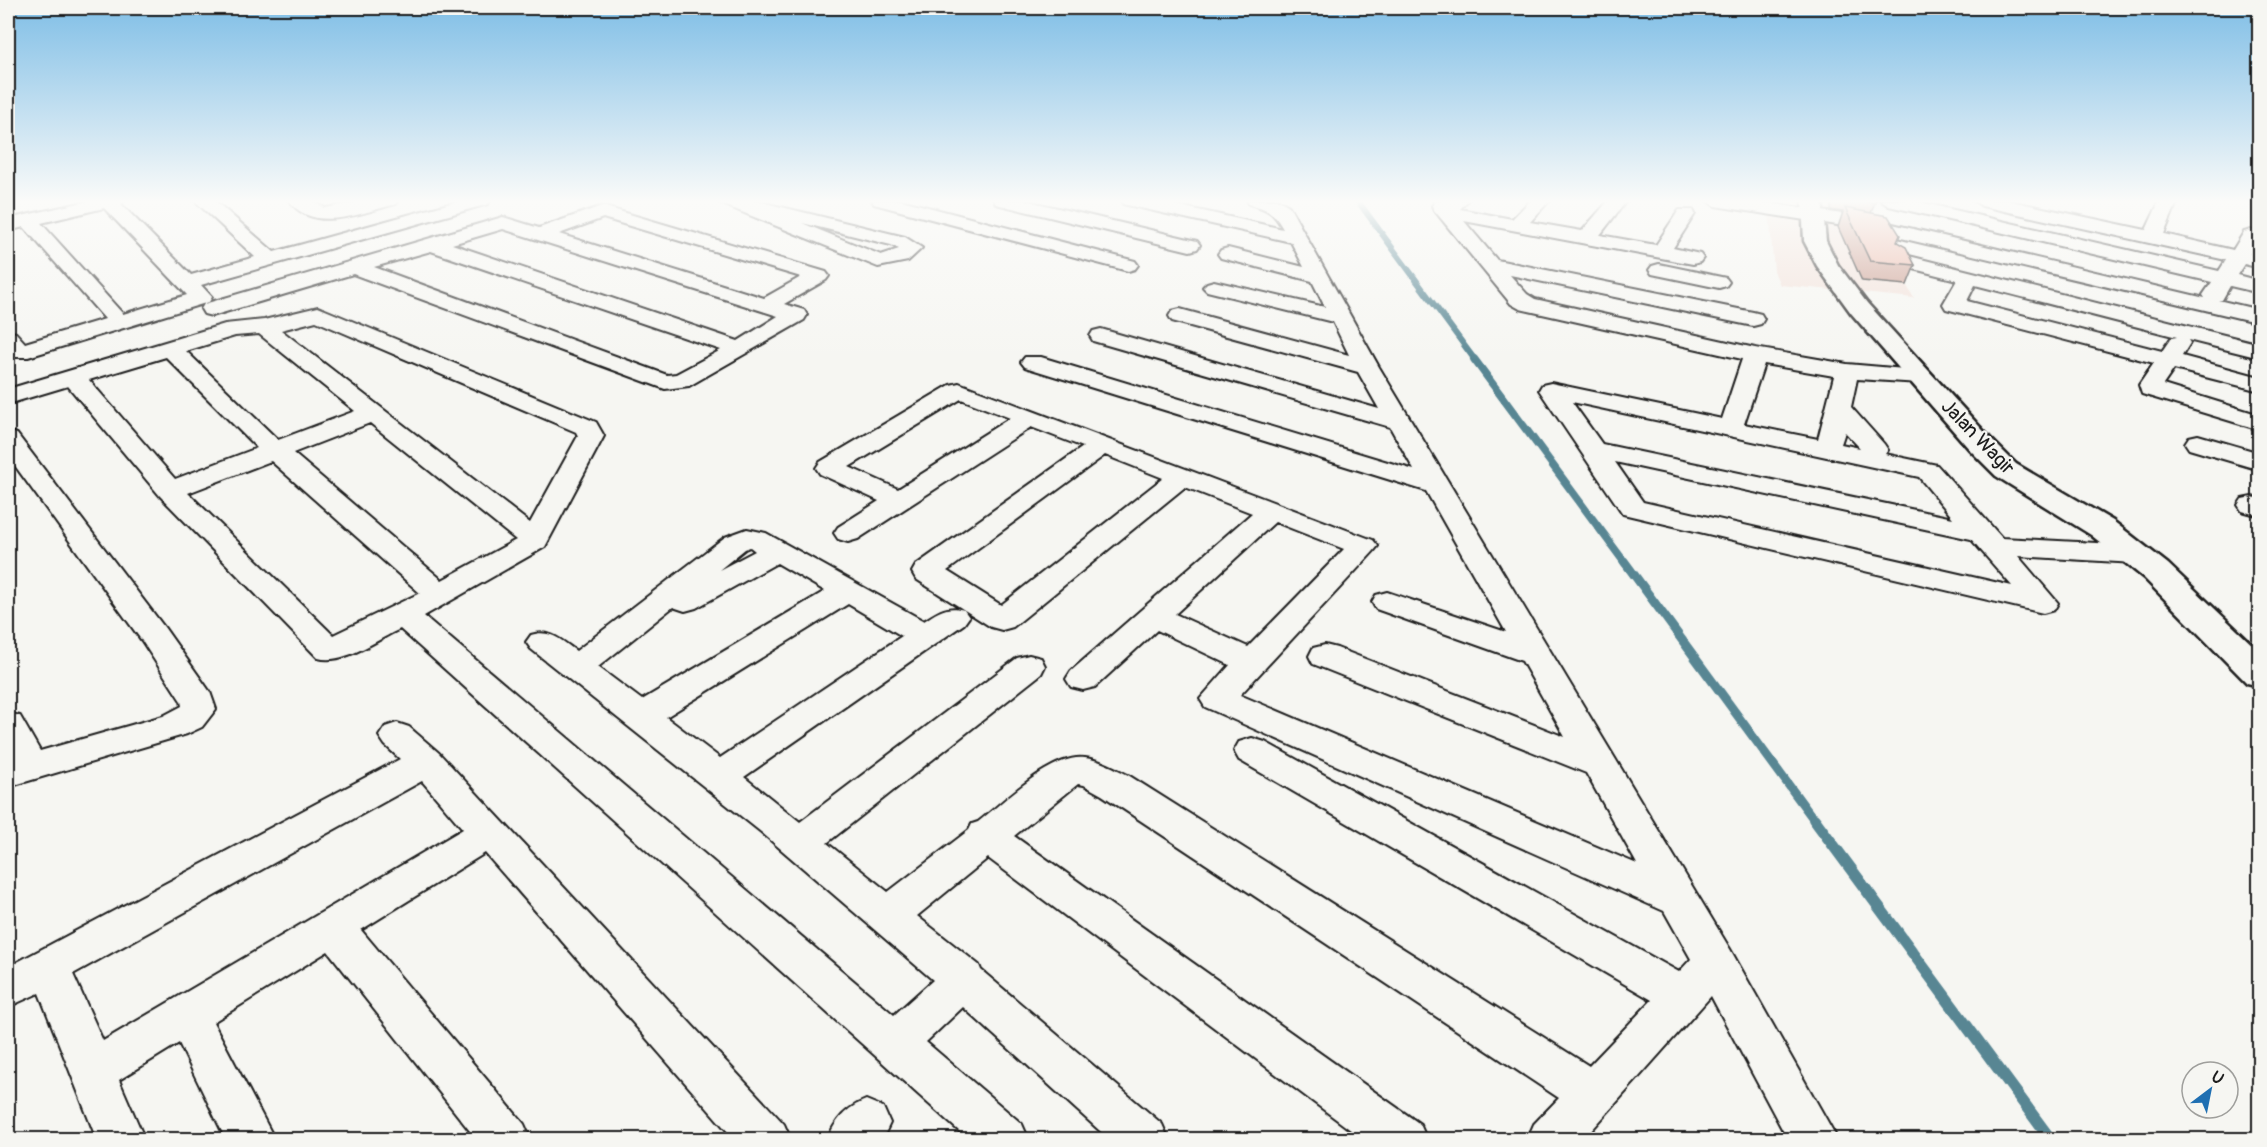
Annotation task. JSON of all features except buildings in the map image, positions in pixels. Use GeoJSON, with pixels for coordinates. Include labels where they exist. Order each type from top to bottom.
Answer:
{"type":"FeatureCollection","features":[{"type":"Feature","properties":{"kind":"street"},"geometry":{"type":"LineString","coordinates":[[58,254],[119,322]]}},
{"type":"Feature","properties":{"kind":"street"},"geometry":{"type":"LineString","coordinates":[[160,254],[233,329]]}},
{"type":"Feature","properties":{"kind":"street"},"geometry":{"type":"LineString","coordinates":[[264,254],[269,258]]}},
{"type":"Feature","properties":{"kind":"street"},"geometry":{"type":"LineString","coordinates":[[200,296],[269,258],[285,254]]}},
{"type":"Feature","properties":{"kind":"street"},"geometry":{"type":"LineString","coordinates":[[12,348],[119,322],[200,296],[354,267],[399,254]]}},
{"type":"Feature","properties":{"kind":"street"},"geometry":{"type":"LineString","coordinates":[[459,254],[740,349]]}},
{"type":"Feature","properties":{"kind":"street"},"geometry":{"type":"LineString","coordinates":[[354,267],[671,383],[740,349],[795,318],[795,314],[603,254]]}},
{"type":"Feature","properties":{"kind":"street"},"geometry":{"type":"LineString","coordinates":[[742,254],[819,276],[767,305]]}},
{"type":"Feature","properties":{"kind":"street"},"geometry":{"type":"LineString","coordinates":[[860,254],[878,261],[892,260],[903,254]]}},
{"type":"Feature","properties":{"kind":"street"},"geometry":{"type":"LineString","coordinates":[[1088,254],[1128,264]]}},
{"type":"Feature","properties":{"kind":"street"},"geometry":{"type":"LineString","coordinates":[[1228,254],[1320,277]]}},
{"type":"Feature","properties":{"kind":"street"},"geometry":{"type":"LineString","coordinates":[[1306,254],[1398,422],[1438,486],[1533,653],[1715,962],[1814,1140]]}},
{"type":"Feature","properties":{"kind":"street"},"geometry":{"type":"LineString","coordinates":[[1481,254],[1519,299],[1528,304],[1755,355],[1847,371],[1920,376]]}},
{"type":"Feature","properties":{"kind":"street"},"geometry":{"type":"LineString","coordinates":[[1571,254],[1719,282]]}},
{"type":"Feature","properties":{"kind":"street"},"geometry":{"type":"LineString","coordinates":[[1669,254],[1693,258]]}},
{"type":"Feature","properties":{"kind":"street","name":"Jalan Wagir"},"geometry":{"type":"LineString","coordinates":[[1822,254],[1859,308],[2006,470],[2102,528],[2135,554],[2156,571],[2259,674]]}},
{"type":"Feature","properties":{"kind":"street"},"geometry":{"type":"LineString","coordinates":[[1993,254],[2259,317]]}},
{"type":"Feature","properties":{"kind":"street"},"geometry":{"type":"LineString","coordinates":[[2118,254],[2259,287]]}},
{"type":"Feature","properties":{"kind":"street"},"geometry":{"type":"LineString","coordinates":[[2226,254],[2259,262]]}},
{"type":"Feature","properties":{"kind":"street"},"geometry":{"type":"LineString","coordinates":[[2239,254],[2208,304],[2151,385],[2157,393],[2259,423]]}},
{"type":"Feature","properties":{"kind":"street"},"geometry":{"type":"LineString","coordinates":[[1901,260],[2188,331],[2259,351]]}},
{"type":"Feature","properties":{"kind":"street"},"geometry":{"type":"LineString","coordinates":[[1491,265],[1753,319]]}},
{"type":"Feature","properties":{"kind":"street"},"geometry":{"type":"LineString","coordinates":[[1970,277],[1954,304],[2052,328],[2164,365],[2259,384]]}},
{"type":"Feature","properties":{"kind":"street"},"geometry":{"type":"LineString","coordinates":[[1214,286],[1342,318]]}},
{"type":"Feature","properties":{"kind":"street"},"geometry":{"type":"LineString","coordinates":[[8,398],[73,377],[233,329],[264,327],[309,315],[323,315],[587,427],[591,432],[589,441],[535,540],[403,615],[329,650],[170,490],[73,377]]}},
{"type":"Feature","properties":{"kind":"street"},"geometry":{"type":"LineString","coordinates":[[1180,316],[1367,367]]}},
{"type":"Feature","properties":{"kind":"street"},"geometry":{"type":"LineString","coordinates":[[264,327],[535,540]]}},
{"type":"Feature","properties":{"kind":"street"},"geometry":{"type":"LineString","coordinates":[[1101,336],[1398,422]]}},
{"type":"Feature","properties":{"kind":"street"},"geometry":{"type":"LineString","coordinates":[[170,348],[275,451],[440,594]]}},
{"type":"Feature","properties":{"kind":"street"},"geometry":{"type":"LineString","coordinates":[[1734,420],[1755,355]]}},
{"type":"Feature","properties":{"kind":"street"},"geometry":{"type":"LineString","coordinates":[[1033,362],[1438,486]]}},
{"type":"Feature","properties":{"kind":"street"},"geometry":{"type":"LineString","coordinates":[[1830,442],[1847,371]]}},
{"type":"Feature","properties":{"kind":"street"},"geometry":{"type":"LineString","coordinates":[[898,500],[829,468],[959,390],[1363,546],[1217,699],[1678,899]]}},
{"type":"Feature","properties":{"kind":"street"},"geometry":{"type":"LineString","coordinates":[[1551,390],[1928,471],[1987,539],[2043,603],[1633,508],[1551,390]]}},
{"type":"Feature","properties":{"kind":"street"},"geometry":{"type":"LineString","coordinates":[[1838,408],[1875,450]]}},
{"type":"Feature","properties":{"kind":"street"},"geometry":{"type":"LineString","coordinates":[[170,490],[373,413]]}},
{"type":"Feature","properties":{"kind":"street"},"geometry":{"type":"LineString","coordinates":[[848,533],[1029,417]]}},
{"type":"Feature","properties":{"kind":"street"},"geometry":{"type":"LineString","coordinates":[[8,438],[153,634],[198,700],[199,709],[190,718],[175,725],[19,770],[8,724]]}},
{"type":"Feature","properties":{"kind":"street"},"geometry":{"type":"LineString","coordinates":[[2198,443],[2259,462]]}},
{"type":"Feature","properties":{"kind":"street"},"geometry":{"type":"LineString","coordinates":[[1101,445],[927,572],[1002,620],[1182,476]]}},
{"type":"Feature","properties":{"kind":"street"},"geometry":{"type":"LineString","coordinates":[[1593,450],[1987,539],[2135,554]]}},
{"type":"Feature","properties":{"kind":"street"},"geometry":{"type":"LineString","coordinates":[[1083,679],[1271,511]]}},
{"type":"Feature","properties":{"kind":"street"},"geometry":{"type":"LineString","coordinates":[[577,667],[741,540],[756,539],[925,635]]}},
{"type":"Feature","properties":{"kind":"street"},"geometry":{"type":"LineString","coordinates":[[640,717],[846,592]]}},
{"type":"Feature","properties":{"kind":"street"},"geometry":{"type":"LineString","coordinates":[[1388,602],[1533,653]]}},
{"type":"Feature","properties":{"kind":"street"},"geometry":{"type":"LineString","coordinates":[[403,615],[1005,1140]]}},
{"type":"Feature","properties":{"kind":"street"},"geometry":{"type":"LineString","coordinates":[[720,776],[953,616]]}},
{"type":"Feature","properties":{"kind":"street"},"geometry":{"type":"LineString","coordinates":[[1153,616],[1252,662]]}},
{"type":"Feature","properties":{"kind":"street"},"geometry":{"type":"LineString","coordinates":[[542,642],[720,776],[801,842],[964,978],[1145,1140]]}},
{"type":"Feature","properties":{"kind":"street"},"geometry":{"type":"LineString","coordinates":[[1325,656],[1599,764]]}},
{"type":"Feature","properties":{"kind":"street"},"geometry":{"type":"LineString","coordinates":[[801,842],[1029,666]]}},
{"type":"Feature","properties":{"kind":"street"},"geometry":{"type":"LineString","coordinates":[[397,736],[426,762],[767,1140]]}},
{"type":"Feature","properties":{"kind":"street"},"geometry":{"type":"LineString","coordinates":[[1252,751],[1683,996]]}},
{"type":"Feature","properties":{"kind":"street"},"geometry":{"type":"LineString","coordinates":[[8,988],[426,762]]}},
{"type":"Feature","properties":{"kind":"street"},"geometry":{"type":"LineString","coordinates":[[889,915],[1064,775],[1074,770],[1094,773],[1593,1094]]}},
{"type":"Feature","properties":{"kind":"street"},"geometry":{"type":"LineString","coordinates":[[94,1071],[489,832]]}},
{"type":"Feature","properties":{"kind":"street"},"geometry":{"type":"LineString","coordinates":[[985,836],[1402,1140]]}},
{"type":"Feature","properties":{"kind":"street"},"geometry":{"type":"LineString","coordinates":[[334,927],[507,1140]]}},
{"type":"Feature","properties":{"kind":"street"},"geometry":{"type":"LineString","coordinates":[[1551,1140],[1715,962]]}},
{"type":"Feature","properties":{"kind":"street"},"geometry":{"type":"LineString","coordinates":[[49,966],[121,1140]]}},
{"type":"Feature","properties":{"kind":"street"},"geometry":{"type":"LineString","coordinates":[[894,1043],[964,978]]}},
{"type":"Feature","properties":{"kind":"street"},"geometry":{"type":"LineString","coordinates":[[187,1015],[251,1140]]}},
{"type":"Feature","properties":{"kind":"shaded area"},"geometry":{"type":"Polygon","coordinates":[[[1773,254],[1888,254],[1914,298],[1780,285],[1774,271],[1773,254]]]}},
{"type":"Feature","properties":{"kind":"waterway"},"geometry":{"type":"LineString","coordinates":[[1396,254],[1475,360]]}},
{"type":"Feature","properties":{"kind":"waterway"},"geometry":{"type":"LineString","coordinates":[[1474,359],[1625,563]]}},
{"type":"Feature","properties":{"kind":"waterway"},"geometry":{"type":"LineString","coordinates":[[1624,561],[1815,821]]}},
{"type":"Feature","properties":{"kind":"waterway"},"geometry":{"type":"LineString","coordinates":[[1814,819],[2051,1140]]}}]}
